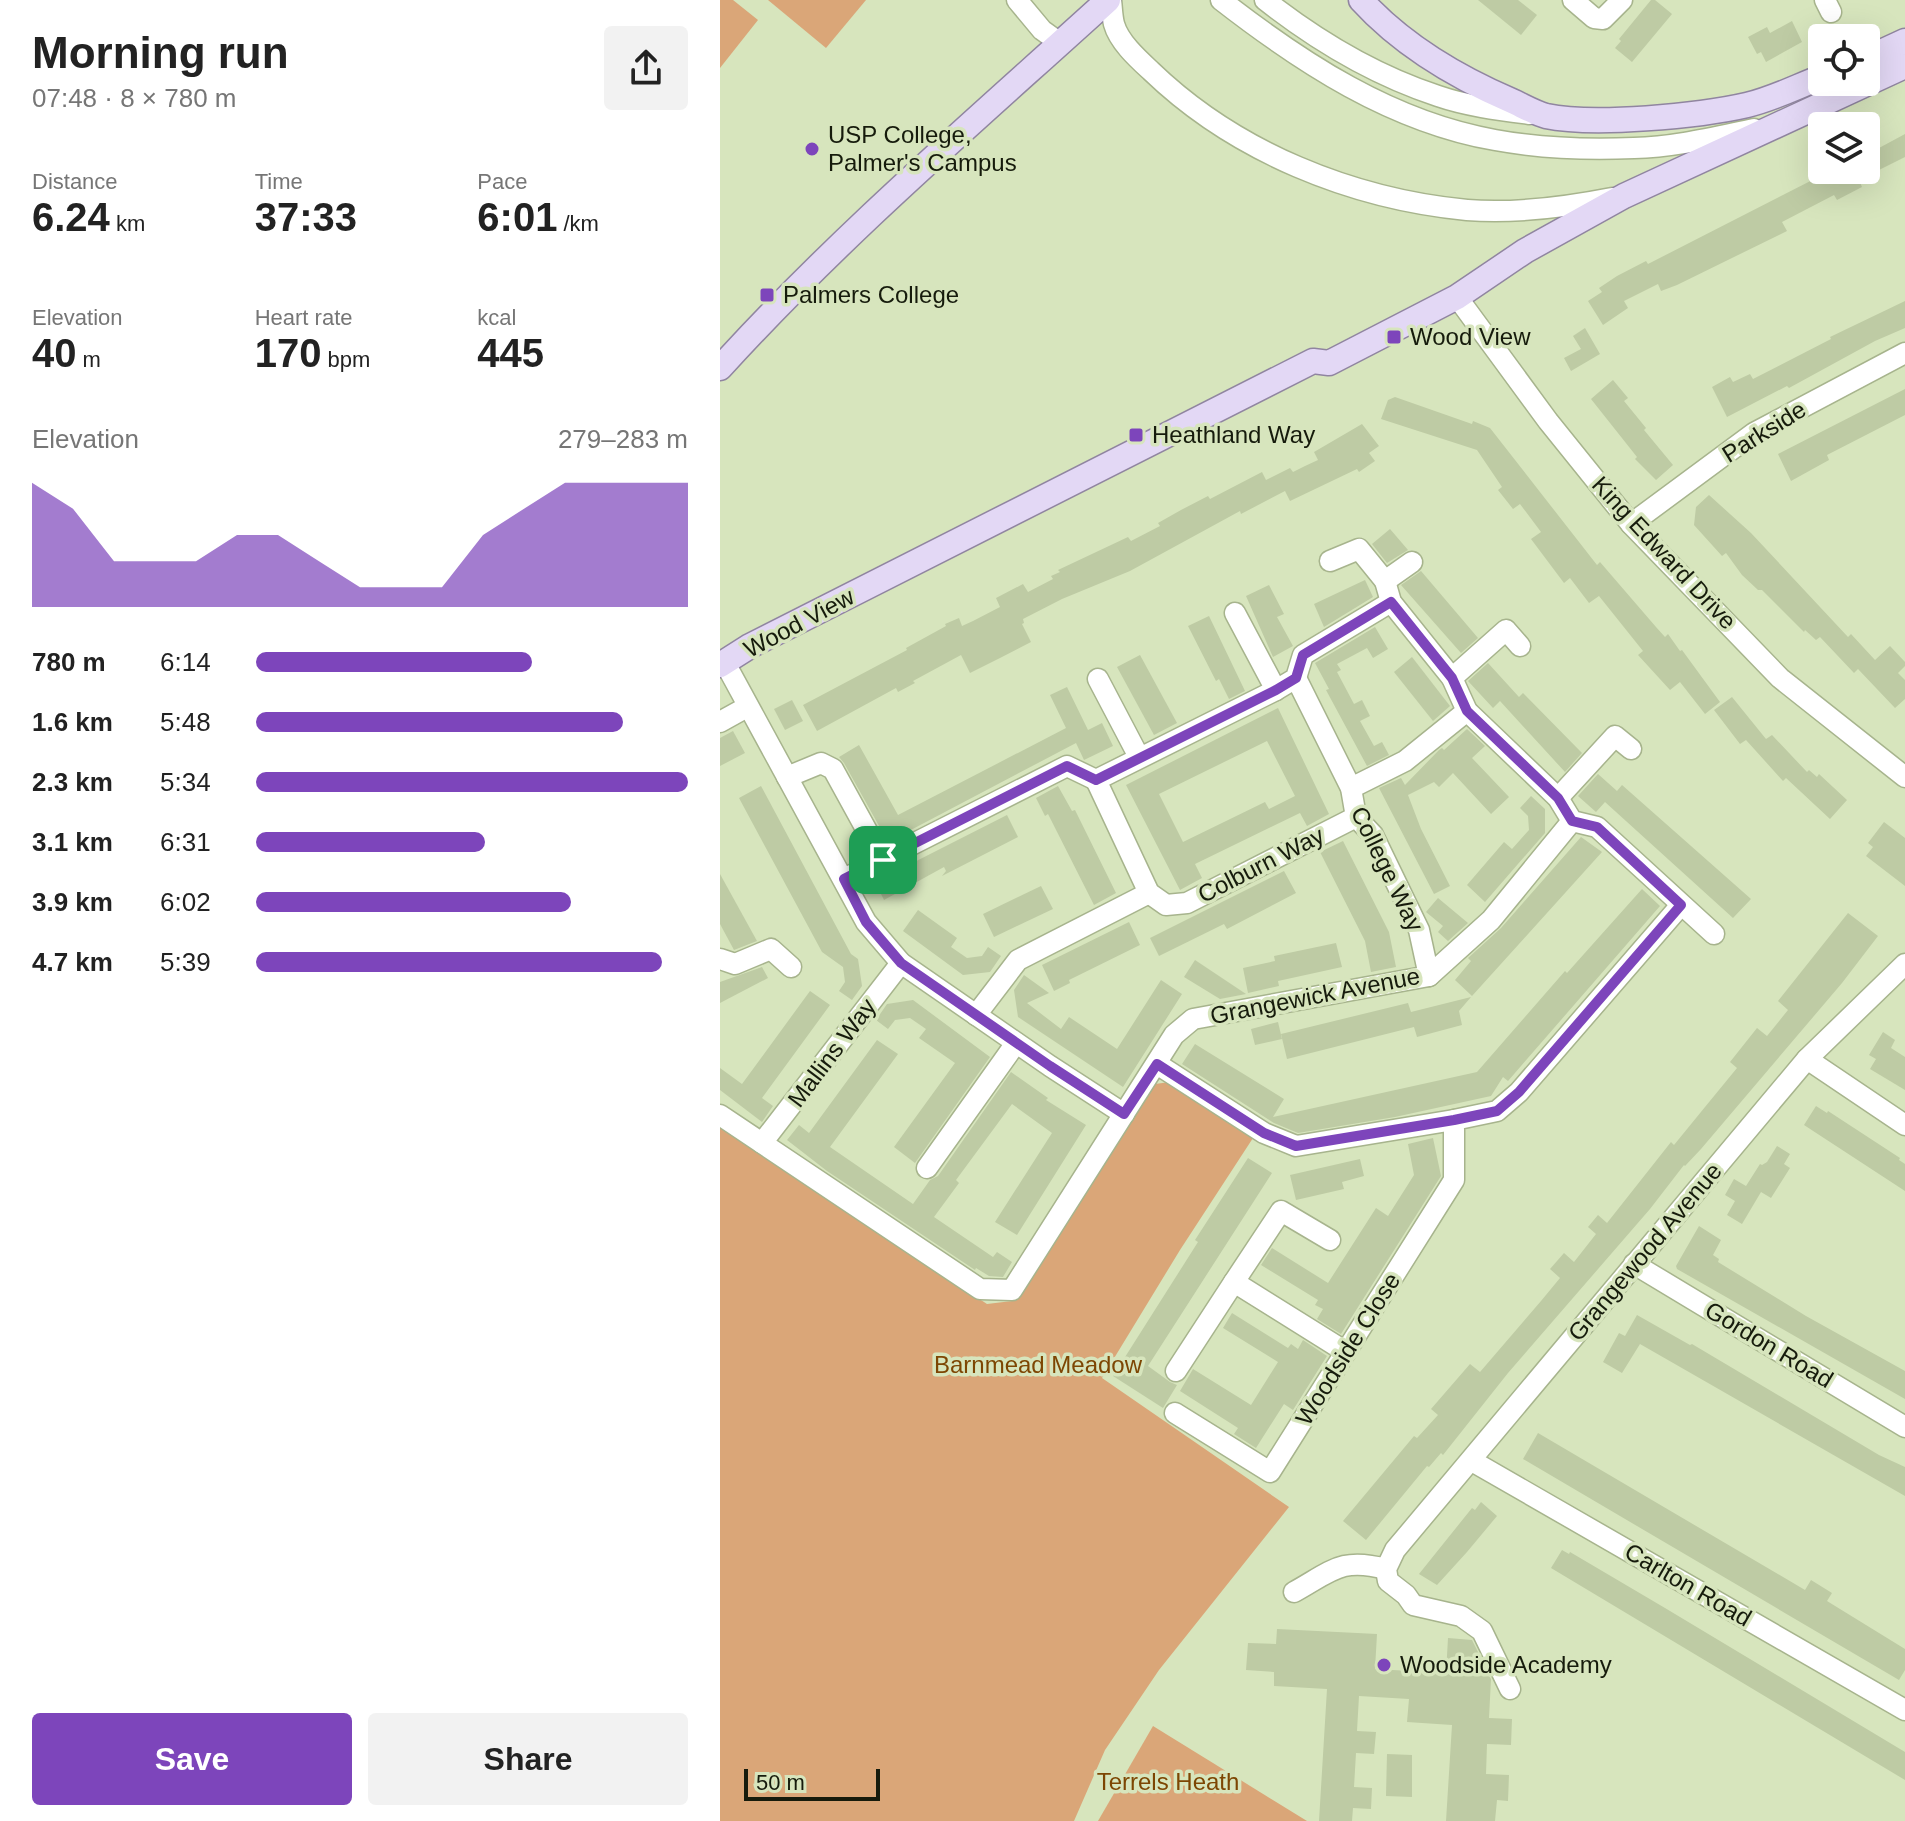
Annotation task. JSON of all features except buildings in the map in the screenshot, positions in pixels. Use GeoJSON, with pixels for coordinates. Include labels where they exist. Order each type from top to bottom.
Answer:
{"type":"FeatureCollection","features":[{"type":"Feature","properties":{"kind":"main road"},"geometry":{"type":"LineString","coordinates":[[720,368],[781,301],[853,232],[1110,0]]}},
{"type":"Feature","properties":{"kind":"main road"},"geometry":{"type":"LineString","coordinates":[[1361,0],[1410,45],[1448,70],[1545,116],[1592,119],[1703,112],[1749,105],[1808,82]]}},
{"type":"Feature","properties":{"kind":"main road"},"geometry":{"type":"LineString","coordinates":[[1880,53],[1905,41]]}},
{"type":"Feature","properties":{"kind":"main road","name":"Wood View"},"geometry":{"type":"LineString","coordinates":[[722,664],[750,646],[1313,361],[1329,363],[1457,297],[1525,251],[1624,196],[1905,66]]}},
{"type":"Feature","properties":{"kind":"main road"},"geometry":{"type":"LineString","coordinates":[[1313,361],[1319,350],[1442,286],[1457,297]]}},
{"type":"Feature","properties":{"kind":"street"},"geometry":{"type":"LineString","coordinates":[[1017,0],[1042,30],[1060,43]]}},
{"type":"Feature","properties":{"kind":"street"},"geometry":{"type":"LineString","coordinates":[[1110,0],[1114,27],[1133,54],[1174,93],[1235,136],[1299,168],[1385,195],[1469,210],[1576,205],[1624,196]]}},
{"type":"Feature","properties":{"kind":"street"},"geometry":{"type":"LineString","coordinates":[[1221,0],[1281,45],[1369,97],[1441,126],[1495,140],[1635,149],[1687,143],[1782,123]]}},
{"type":"Feature","properties":{"kind":"street"},"geometry":{"type":"LineString","coordinates":[[1265,0],[1317,36],[1385,75],[1440,97],[1545,116]]}},
{"type":"Feature","properties":{"kind":"street"},"geometry":{"type":"LineString","coordinates":[[1573,0],[1594,18],[1603,19],[1622,0]]}},
{"type":"Feature","properties":{"kind":"street","name":"King Edward Drive"},"geometry":{"type":"LineString","coordinates":[[1457,297],[1548,421],[1631,524],[1780,678],[1905,777]]}},
{"type":"Feature","properties":{"kind":"street","name":"Parkside"},"geometry":{"type":"LineString","coordinates":[[1631,524],[1754,433],[1905,353]]}},
{"type":"Feature","properties":{"kind":"street"},"geometry":{"type":"LineString","coordinates":[[1330,561],[1359,549],[1385,581],[1391,602],[1452,678],[1467,711],[1558,798],[1572,821],[1597,827],[1714,934]]}},
{"type":"Feature","properties":{"kind":"street"},"geometry":{"type":"LineString","coordinates":[[1385,581],[1412,562]]}},
{"type":"Feature","properties":{"kind":"street"},"geometry":{"type":"LineString","coordinates":[[1096,780],[1296,678],[1303,655],[1391,602]]}},
{"type":"Feature","properties":{"kind":"street"},"geometry":{"type":"LineString","coordinates":[[1235,613],[1276,690]]}},
{"type":"Feature","properties":{"kind":"street"},"geometry":{"type":"LineString","coordinates":[[1452,678],[1506,630],[1520,646]]}},
{"type":"Feature","properties":{"kind":"street"},"geometry":{"type":"LineString","coordinates":[[722,664],[866,922],[901,963],[1124,1114]]}},
{"type":"Feature","properties":{"kind":"street","name":"College Way"},"geometry":{"type":"LineString","coordinates":[[1296,678],[1351,788],[1356,817],[1373,835],[1419,930],[1429,976]]}},
{"type":"Feature","properties":{"kind":"street"},"geometry":{"type":"LineString","coordinates":[[1098,679],[1139,757]]}},
{"type":"Feature","properties":{"kind":"street"},"geometry":{"type":"LineString","coordinates":[[720,722],[747,707]]}},
{"type":"Feature","properties":{"kind":"street"},"geometry":{"type":"LineString","coordinates":[[1351,788],[1405,761],[1467,711]]}},
{"type":"Feature","properties":{"kind":"street"},"geometry":{"type":"LineString","coordinates":[[1558,798],[1615,736],[1631,749]]}},
{"type":"Feature","properties":{"kind":"street"},"geometry":{"type":"LineString","coordinates":[[787,777],[821,763],[833,769],[883,860]]}},
{"type":"Feature","properties":{"kind":"street"},"geometry":{"type":"LineString","coordinates":[[844,879],[1067,766],[1096,780],[1149,893],[1018,960],[976,1015]]}},
{"type":"Feature","properties":{"kind":"street","name":"Colburn Way"},"geometry":{"type":"LineString","coordinates":[[1149,893],[1166,905],[1187,903],[1356,817]]}},
{"type":"Feature","properties":{"kind":"street","name":"Grangewick Avenue"},"geometry":{"type":"LineString","coordinates":[[762,1143],[980,1289],[1012,1290],[1174,1035],[1193,1019],[1429,976],[1491,920],[1572,821]]}},
{"type":"Feature","properties":{"kind":"street"},"geometry":{"type":"LineString","coordinates":[[1157,1064],[1264,1133],[1296,1146],[1497,1111],[1519,1092],[1681,905]]}},
{"type":"Feature","properties":{"kind":"street"},"geometry":{"type":"LineString","coordinates":[[720,959],[735,964],[771,949],[791,967]]}},
{"type":"Feature","properties":{"kind":"street","name":"Mallins Way"},"geometry":{"type":"LineString","coordinates":[[762,1143],[901,963]]}},
{"type":"Feature","properties":{"kind":"street","name":"Grangewood Avenue"},"geometry":{"type":"LineString","coordinates":[[1386,1569],[1395,1550],[1807,1059],[1905,964]]}},
{"type":"Feature","properties":{"kind":"street"},"geometry":{"type":"LineString","coordinates":[[927,1168],[1016,1043]]}},
{"type":"Feature","properties":{"kind":"street"},"geometry":{"type":"LineString","coordinates":[[1807,1059],[1905,1125]]}},
{"type":"Feature","properties":{"kind":"street"},"geometry":{"type":"LineString","coordinates":[[720,1115],[762,1143]]}},
{"type":"Feature","properties":{"kind":"street","name":"Woodside Close"},"geometry":{"type":"LineString","coordinates":[[1175,1413],[1270,1472],[1454,1180],[1454,1120]]}},
{"type":"Feature","properties":{"kind":"street"},"geometry":{"type":"LineString","coordinates":[[1176,1371],[1281,1211],[1330,1240]]}},
{"type":"Feature","properties":{"kind":"street","name":"Gordon Road"},"geometry":{"type":"LineString","coordinates":[[1634,1264],[1905,1427]]}},
{"type":"Feature","properties":{"kind":"street"},"geometry":{"type":"LineString","coordinates":[[1234,1282],[1346,1352]]}},
{"type":"Feature","properties":{"kind":"street","name":"Carlton Road"},"geometry":{"type":"LineString","coordinates":[[1472,1461],[1905,1710]]}},
{"type":"Feature","properties":{"kind":"street"},"geometry":{"type":"LineString","coordinates":[[1294,1592],[1343,1564],[1363,1563],[1386,1569],[1388,1581],[1413,1605],[1461,1616],[1482,1631],[1510,1689]]}},
{"type":"Feature","properties":{"kind":"green space"},"geometry":{"type":"Polygon","coordinates":[[[720,0],[733,0],[758,20],[720,68],[720,0]]]}},
{"type":"Feature","properties":{"kind":"green space"},"geometry":{"type":"Polygon","coordinates":[[[768,0],[866,0],[826,48],[768,0]]]}},
{"type":"Feature","properties":{"kind":"green space","name":"Barnmead Meadow"},"geometry":{"type":"Polygon","coordinates":[[[1170,1082],[1253,1138],[1102,1378],[1289,1507],[1159,1670],[1105,1750],[1074,1821],[720,1821],[720,1128],[987,1304],[1012,1301],[1155,1084],[1170,1082]]]}},
{"type":"Feature","properties":{"kind":"green space","name":"Terrels Heath"},"geometry":{"type":"Polygon","coordinates":[[[1153,1726],[1307,1821],[1098,1821],[1153,1726]]]}},
{"type":"Feature","properties":{"kind":"place","name":"USP College, Palmer's Campus"},"geometry":{"type":"Point","coordinates":[812,149]}},
{"type":"Feature","properties":{"kind":"place","name":"Palmers College"},"geometry":{"type":"Point","coordinates":[767,295]}},
{"type":"Feature","properties":{"kind":"place","name":"Wood View"},"geometry":{"type":"Point","coordinates":[1394,337]}},
{"type":"Feature","properties":{"kind":"place","name":"Heathland Way"},"geometry":{"type":"Point","coordinates":[1136,435]}},
{"type":"Feature","properties":{"kind":"place","name":"Woodside Academy"},"geometry":{"type":"Point","coordinates":[1384,1665]}},
{"type":"Feature","properties":{"kind":"route"},"geometry":{"type":"LineString","coordinates":[[1391,602],[1452,678],[1467,711],[1558,798],[1572,821],[1597,827],[1681,905],[1519,1092],[1497,1111],[1296,1146],[1264,1133],[1157,1064],[1124,1114],[901,963],[866,922],[844,879],[883,860],[1067,766],[1096,780],[1276,690],[1296,678],[1303,655],[1391,602]]}}]}
